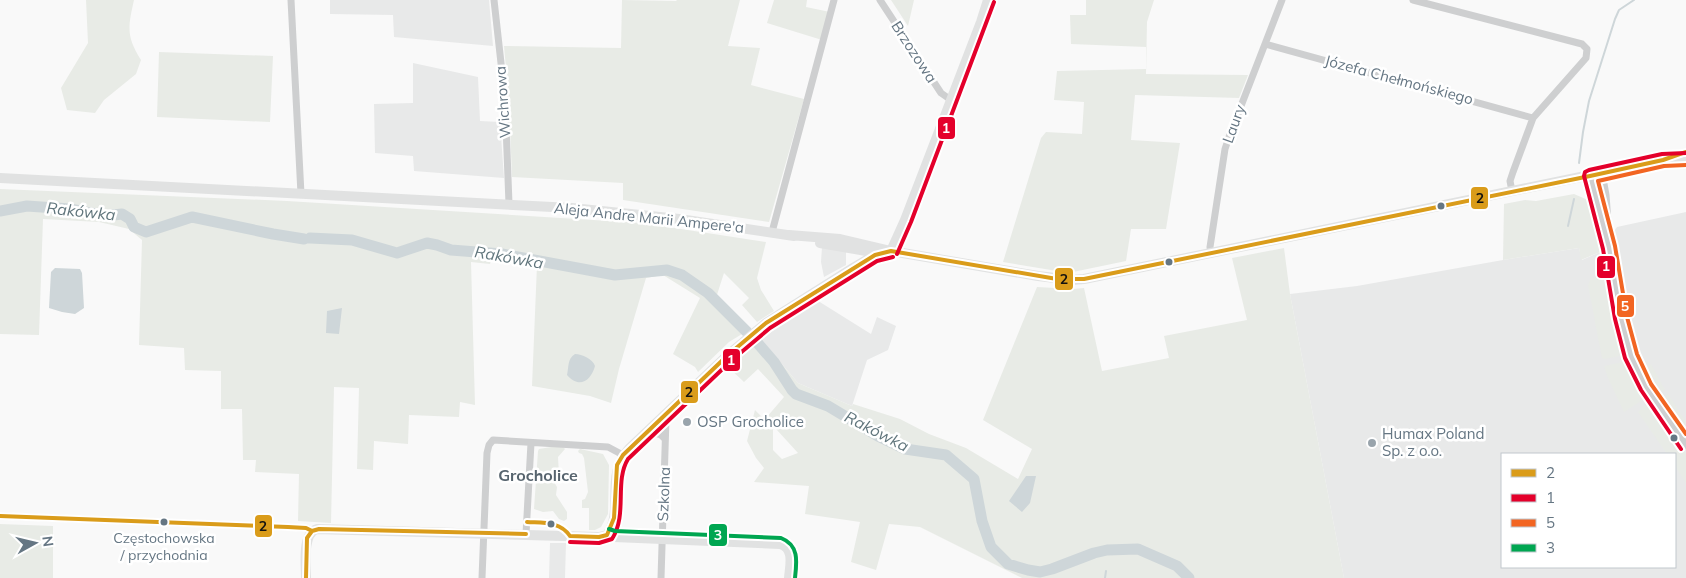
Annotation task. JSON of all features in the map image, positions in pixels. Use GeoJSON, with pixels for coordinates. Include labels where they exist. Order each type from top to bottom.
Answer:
{"type":"FeatureCollection","features":[{"type":"Feature","properties":{"kind":"street"},"geometry":{"type":"LineString","coordinates":[[291,0],[300,194]]}},
{"type":"Feature","properties":{"kind":"street","name":"Wichrowa"},"geometry":{"type":"LineString","coordinates":[[494,0],[504,99],[509,204]]}},
{"type":"Feature","properties":{"kind":"street"},"geometry":{"type":"LineString","coordinates":[[772,232],[834,0]]}},
{"type":"Feature","properties":{"kind":"street","name":"Brzozowa"},"geometry":{"type":"LineString","coordinates":[[880,0],[942,93],[951,100]]}},
{"type":"Feature","properties":{"kind":"street"},"geometry":{"type":"LineString","coordinates":[[891,251],[905,220],[988,0]]}},
{"type":"Feature","properties":{"kind":"street","name":"Laury"},"geometry":{"type":"LineString","coordinates":[[1211,254],[1210,247],[1225,149],[1282,0]]}},
{"type":"Feature","properties":{"kind":"street"},"geometry":{"type":"LineString","coordinates":[[1413,0],[1540,32],[1586,46],[1588,51],[1586,58],[1533,118],[1510,181],[1512,191]]}},
{"type":"Feature","properties":{"kind":"street","name":"Józefa Chełmońskiego"},"geometry":{"type":"LineString","coordinates":[[1265,44],[1533,118]]}},
{"type":"Feature","properties":{"kind":"street"},"geometry":{"type":"LineString","coordinates":[[607,535],[614,518],[616,471],[623,455],[755,332],[776,316],[875,255],[891,251],[1031,275],[1072,280],[1110,275],[1590,176],[1663,160],[1686,152]]}},
{"type":"Feature","properties":{"kind":"street"},"geometry":{"type":"LineString","coordinates":[[1663,160],[1686,159]]}},
{"type":"Feature","properties":{"kind":"street"},"geometry":{"type":"LineString","coordinates":[[1602,173],[1607,204],[1609,248]]}},
{"type":"Feature","properties":{"kind":"street"},"geometry":{"type":"LineString","coordinates":[[1590,176],[1609,248],[1621,318],[1631,356],[1646,387],[1686,446]]}},
{"type":"Feature","properties":{"kind":"street","name":"Aleja Andre Marii Ampere'a"},"geometry":{"type":"LineString","coordinates":[[0,178],[509,204],[626,212],[772,232],[856,250],[871,252],[891,251]]}},
{"type":"Feature","properties":{"kind":"street","name":"Aleja Andre Marii Ampere'a"},"geometry":{"type":"LineString","coordinates":[[788,235],[840,239],[891,251]]}},
{"type":"Feature","properties":{"kind":"street"},"geometry":{"type":"LineString","coordinates":[[856,250],[861,257],[859,264]]}},
{"type":"Feature","properties":{"kind":"street","name":"Szkolna"},"geometry":{"type":"LineString","coordinates":[[661,578],[666,419],[664,415]]}},
{"type":"Feature","properties":{"kind":"street"},"geometry":{"type":"LineString","coordinates":[[647,431],[661,435],[665,439]]}},
{"type":"Feature","properties":{"kind":"street"},"geometry":{"type":"LineString","coordinates":[[482,578],[487,452],[493,440],[608,447],[623,455]]}},
{"type":"Feature","properties":{"kind":"street"},"geometry":{"type":"LineString","coordinates":[[526,534],[531,443]]}},
{"type":"Feature","properties":{"kind":"street"},"geometry":{"type":"LineString","coordinates":[[0,516],[302,528],[312,531],[319,529],[599,537],[607,535],[614,537],[780,544],[785,545],[790,552],[789,578]]}},
{"type":"Feature","properties":{"kind":"street"},"geometry":{"type":"LineString","coordinates":[[306,578],[307,538],[312,531]]}},
{"type":"Feature","properties":{"kind":"shaded area"},"geometry":{"type":"Polygon","coordinates":[[[86,0],[134,0],[130,17],[130,31],[136,52],[141,60],[136,74],[104,100],[95,113],[67,110],[61,88],[88,43],[86,0]]]}},
{"type":"Feature","properties":{"kind":"shaded area"},"geometry":{"type":"Polygon","coordinates":[[[330,0],[489,0],[493,46],[394,37],[393,15],[330,14],[330,0]]]}},
{"type":"Feature","properties":{"kind":"shaded area"},"geometry":{"type":"Polygon","coordinates":[[[622,0],[740,0],[728,46],[760,48],[751,85],[804,99],[769,222],[623,200],[623,183],[512,177],[509,102],[504,46],[621,48],[622,0]]]}},
{"type":"Feature","properties":{"kind":"shaded area"},"geometry":{"type":"Polygon","coordinates":[[[774,0],[807,0],[806,7],[830,12],[822,40],[767,23],[774,0]]]}},
{"type":"Feature","properties":{"kind":"shaded area"},"geometry":{"type":"Polygon","coordinates":[[[891,0],[914,0],[908,26],[891,0]]]}},
{"type":"Feature","properties":{"kind":"shaded area"},"geometry":{"type":"Polygon","coordinates":[[[1086,0],[1154,0],[1147,22],[1146,74],[1248,75],[1239,98],[1135,95],[1131,140],[1180,143],[1166,229],[1131,229],[1126,261],[1073,272],[1003,262],[1041,138],[1046,132],[1082,134],[1084,102],[1054,100],[1057,71],[1146,69],[1146,47],[1071,44],[1070,15],[1086,15],[1086,0]]]}},
{"type":"Feature","properties":{"kind":"shaded area"},"geometry":{"type":"Polygon","coordinates":[[[159,52],[273,56],[270,122],[157,117],[159,52]]]}},
{"type":"Feature","properties":{"kind":"shaded area"},"geometry":{"type":"Polygon","coordinates":[[[413,63],[478,77],[480,121],[500,122],[504,178],[414,171],[413,156],[375,153],[374,104],[413,103],[413,63]]]}},
{"type":"Feature","properties":{"kind":"shaded area"},"geometry":{"type":"Polygon","coordinates":[[[0,189],[287,201],[642,223],[766,242],[757,278],[761,290],[774,311],[757,322],[742,305],[749,298],[724,273],[714,304],[742,334],[729,342],[698,372],[695,367],[673,354],[700,298],[663,275],[646,278],[611,403],[590,396],[532,386],[537,265],[492,258],[490,264],[471,262],[475,405],[460,402],[459,417],[409,415],[408,444],[374,441],[373,470],[357,469],[359,388],[334,387],[331,523],[298,521],[299,474],[255,472],[256,460],[243,460],[242,409],[221,409],[221,371],[185,370],[184,348],[139,345],[142,240],[129,229],[99,222],[43,219],[39,335],[0,334],[0,189]]]}},
{"type":"Feature","properties":{"kind":"shaded area"},"geometry":{"type":"Polygon","coordinates":[[[1574,194],[1588,200],[1600,252],[1581,260],[1579,248],[1503,260],[1504,204],[1525,200],[1536,201],[1574,194]]]}},
{"type":"Feature","properties":{"kind":"shaded area"},"geometry":{"type":"Polygon","coordinates":[[[1686,212],[1686,578],[1344,578],[1290,294],[1357,286],[1579,248],[1582,260],[1600,252],[1617,227],[1686,212]]]}},
{"type":"Feature","properties":{"kind":"shaded area"},"geometry":{"type":"Polygon","coordinates":[[[822,247],[846,252],[846,265],[824,277],[821,262],[822,247]]]}},
{"type":"Feature","properties":{"kind":"shaded area"},"geometry":{"type":"Polygon","coordinates":[[[1284,248],[1290,294],[1344,578],[1022,578],[920,527],[889,524],[876,570],[851,562],[860,522],[805,514],[809,486],[754,482],[764,468],[747,441],[755,410],[773,428],[773,450],[782,459],[798,453],[766,418],[784,397],[758,369],[744,382],[726,365],[758,336],[798,383],[852,406],[853,404],[900,419],[929,434],[966,448],[1018,479],[1032,449],[983,420],[1037,287],[1084,288],[1102,371],[1169,358],[1164,336],[1247,320],[1232,258],[1284,248]]]}},
{"type":"Feature","properties":{"kind":"shaded area"},"geometry":{"type":"Polygon","coordinates":[[[55,268],[80,269],[82,273],[84,308],[75,314],[49,308],[51,272],[55,268]]]}},
{"type":"Feature","properties":{"kind":"shaded area"},"geometry":{"type":"Polygon","coordinates":[[[1608,277],[1612,283],[1623,347],[1623,352],[1619,356],[1605,359],[1602,358],[1588,285],[1591,278],[1608,277]]]}},
{"type":"Feature","properties":{"kind":"shaded area"},"geometry":{"type":"Polygon","coordinates":[[[815,299],[871,334],[877,317],[896,326],[888,350],[867,360],[852,406],[798,383],[758,336],[815,299]]]}},
{"type":"Feature","properties":{"kind":"shaded area"},"geometry":{"type":"Polygon","coordinates":[[[342,308],[339,334],[326,333],[327,311],[342,308]]]}},
{"type":"Feature","properties":{"kind":"shaded area"},"geometry":{"type":"Polygon","coordinates":[[[575,354],[587,357],[595,366],[591,376],[584,381],[576,382],[567,375],[569,361],[575,354]]]}},
{"type":"Feature","properties":{"kind":"shaded area"},"geometry":{"type":"Polygon","coordinates":[[[1623,362],[1635,371],[1645,396],[1641,401],[1624,412],[1604,366],[1623,362]]]}},
{"type":"Feature","properties":{"kind":"shaded area"},"geometry":{"type":"Polygon","coordinates":[[[1651,364],[1665,390],[1657,392],[1652,390],[1643,374],[1644,368],[1651,364]]]}},
{"type":"Feature","properties":{"kind":"shaded area"},"geometry":{"type":"Polygon","coordinates":[[[1668,394],[1686,422],[1686,440],[1664,408],[1662,401],[1668,394]]]}},
{"type":"Feature","properties":{"kind":"shaded area"},"geometry":{"type":"Polygon","coordinates":[[[1649,405],[1656,408],[1671,434],[1686,453],[1686,483],[1676,468],[1676,453],[1666,453],[1638,412],[1644,406],[1649,405]]]}},
{"type":"Feature","properties":{"kind":"shaded area"},"geometry":{"type":"Polygon","coordinates":[[[563,447],[565,449],[558,457],[559,474],[555,479],[556,495],[567,512],[567,519],[564,521],[559,519],[553,511],[543,512],[534,509],[538,451],[539,449],[563,447]]]}},
{"type":"Feature","properties":{"kind":"shaded area"},"geometry":{"type":"Polygon","coordinates":[[[580,449],[603,454],[609,465],[608,514],[601,527],[595,530],[589,530],[589,508],[582,508],[582,500],[585,499],[588,492],[584,458],[578,451],[580,449]]]}},
{"type":"Feature","properties":{"kind":"shaded area"},"geometry":{"type":"Polygon","coordinates":[[[1026,476],[1036,476],[1030,503],[1022,512],[1009,501],[1026,476]]]}},
{"type":"Feature","properties":{"kind":"shaded area"},"geometry":{"type":"Polygon","coordinates":[[[0,524],[53,526],[53,578],[0,578],[0,524]]]}},
{"type":"Feature","properties":{"kind":"shaded area"},"geometry":{"type":"Polygon","coordinates":[[[550,543],[566,543],[565,578],[549,578],[550,543]]]}},
{"type":"Feature","properties":{"kind":"waterway"},"geometry":{"type":"LineString","coordinates":[[1579,163],[1589,101],[1615,19],[1619,10],[1634,0]]}},
{"type":"Feature","properties":{"kind":"waterway"},"geometry":{"type":"LineString","coordinates":[[1568,226],[1574,199]]}},
{"type":"Feature","properties":{"kind":"waterway","name":"Rakówka"},"geometry":{"type":"LineString","coordinates":[[0,211],[27,206],[70,209],[105,216],[122,214],[130,219],[134,227],[146,232],[192,217],[304,239]]}},
{"type":"Feature","properties":{"kind":"waterway","name":"Rakówka"},"geometry":{"type":"LineString","coordinates":[[310,238],[352,240],[397,253],[427,243],[451,250],[502,254],[615,275],[667,270],[682,275],[708,293],[747,332]]}},
{"type":"Feature","properties":{"kind":"waterway","name":"Rakówka"},"geometry":{"type":"LineString","coordinates":[[754,339],[774,362],[796,394],[828,406],[878,436],[905,449],[946,455],[974,479],[982,521],[991,547],[1008,564],[1040,572],[1094,553],[1107,550],[1138,549],[1177,566],[1189,578]]}},
{"type":"Feature","properties":{"kind":"waterway"},"geometry":{"type":"LineString","coordinates":[[1105,578],[1106,571]]}},
{"type":"Feature","properties":{"kind":"transit line","name":"1"},"geometry":{"type":"LineString","coordinates":[[897,254],[911,222],[994,2]]}},
{"type":"Feature","properties":{"kind":"transit line","name":"2"},"geometry":{"type":"LineString","coordinates":[[570,536],[599,537],[607,535],[614,518],[617,465],[623,455],[728,355],[766,323],[875,255],[891,251],[1057,279],[1084,279],[1590,176],[1663,160],[1686,152]]}},
{"type":"Feature","properties":{"kind":"transit line","name":"1"},"geometry":{"type":"LineString","coordinates":[[1681,449],[1641,390],[1625,358],[1615,319],[1603,249],[1584,176],[1585,172],[1589,170],[1662,154],[1686,153]]}},
{"type":"Feature","properties":{"kind":"transit line","name":"5"},"geometry":{"type":"LineString","coordinates":[[1686,165],[1664,166],[1598,181],[1615,246],[1627,317],[1637,354],[1651,384],[1686,434]]}},
{"type":"Feature","properties":{"kind":"transit line","name":"1"},"geometry":{"type":"LineString","coordinates":[[570,542],[599,543],[612,539],[617,529],[622,478],[628,459],[732,360],[770,328],[877,261],[893,257]]}},
{"type":"Feature","properties":{"kind":"transit line","name":"2"},"geometry":{"type":"LineString","coordinates":[[0,516],[288,527],[306,528],[312,531],[319,529],[526,534]]}},
{"type":"Feature","properties":{"kind":"transit line","name":"2"},"geometry":{"type":"LineString","coordinates":[[527,522],[556,525],[570,536]]}},
{"type":"Feature","properties":{"kind":"transit line","name":"3"},"geometry":{"type":"LineString","coordinates":[[609,529],[615,531],[781,538],[791,545],[796,554],[795,578]]}},
{"type":"Feature","properties":{"kind":"transit line","name":"2"},"geometry":{"type":"LineString","coordinates":[[306,578],[307,538],[312,531]]}},
{"type":"Feature","properties":{"kind":"place","name":"OSP Grocholice"},"geometry":{"type":"Point","coordinates":[687,422]}},
{"type":"Feature","properties":{"kind":"place","name":"Humax Poland Sp. z o.o."},"geometry":{"type":"Point","coordinates":[1372,443]}},
{"type":"Feature","properties":{"kind":"place","name":"Częstochowska / przychodnia"},"geometry":{"type":"Point","coordinates":[164,522]}},
{"type":"Feature","properties":{"kind":"district","name":"Grocholice"},"geometry":{"type":"Point","coordinates":[538,475]}}]}
